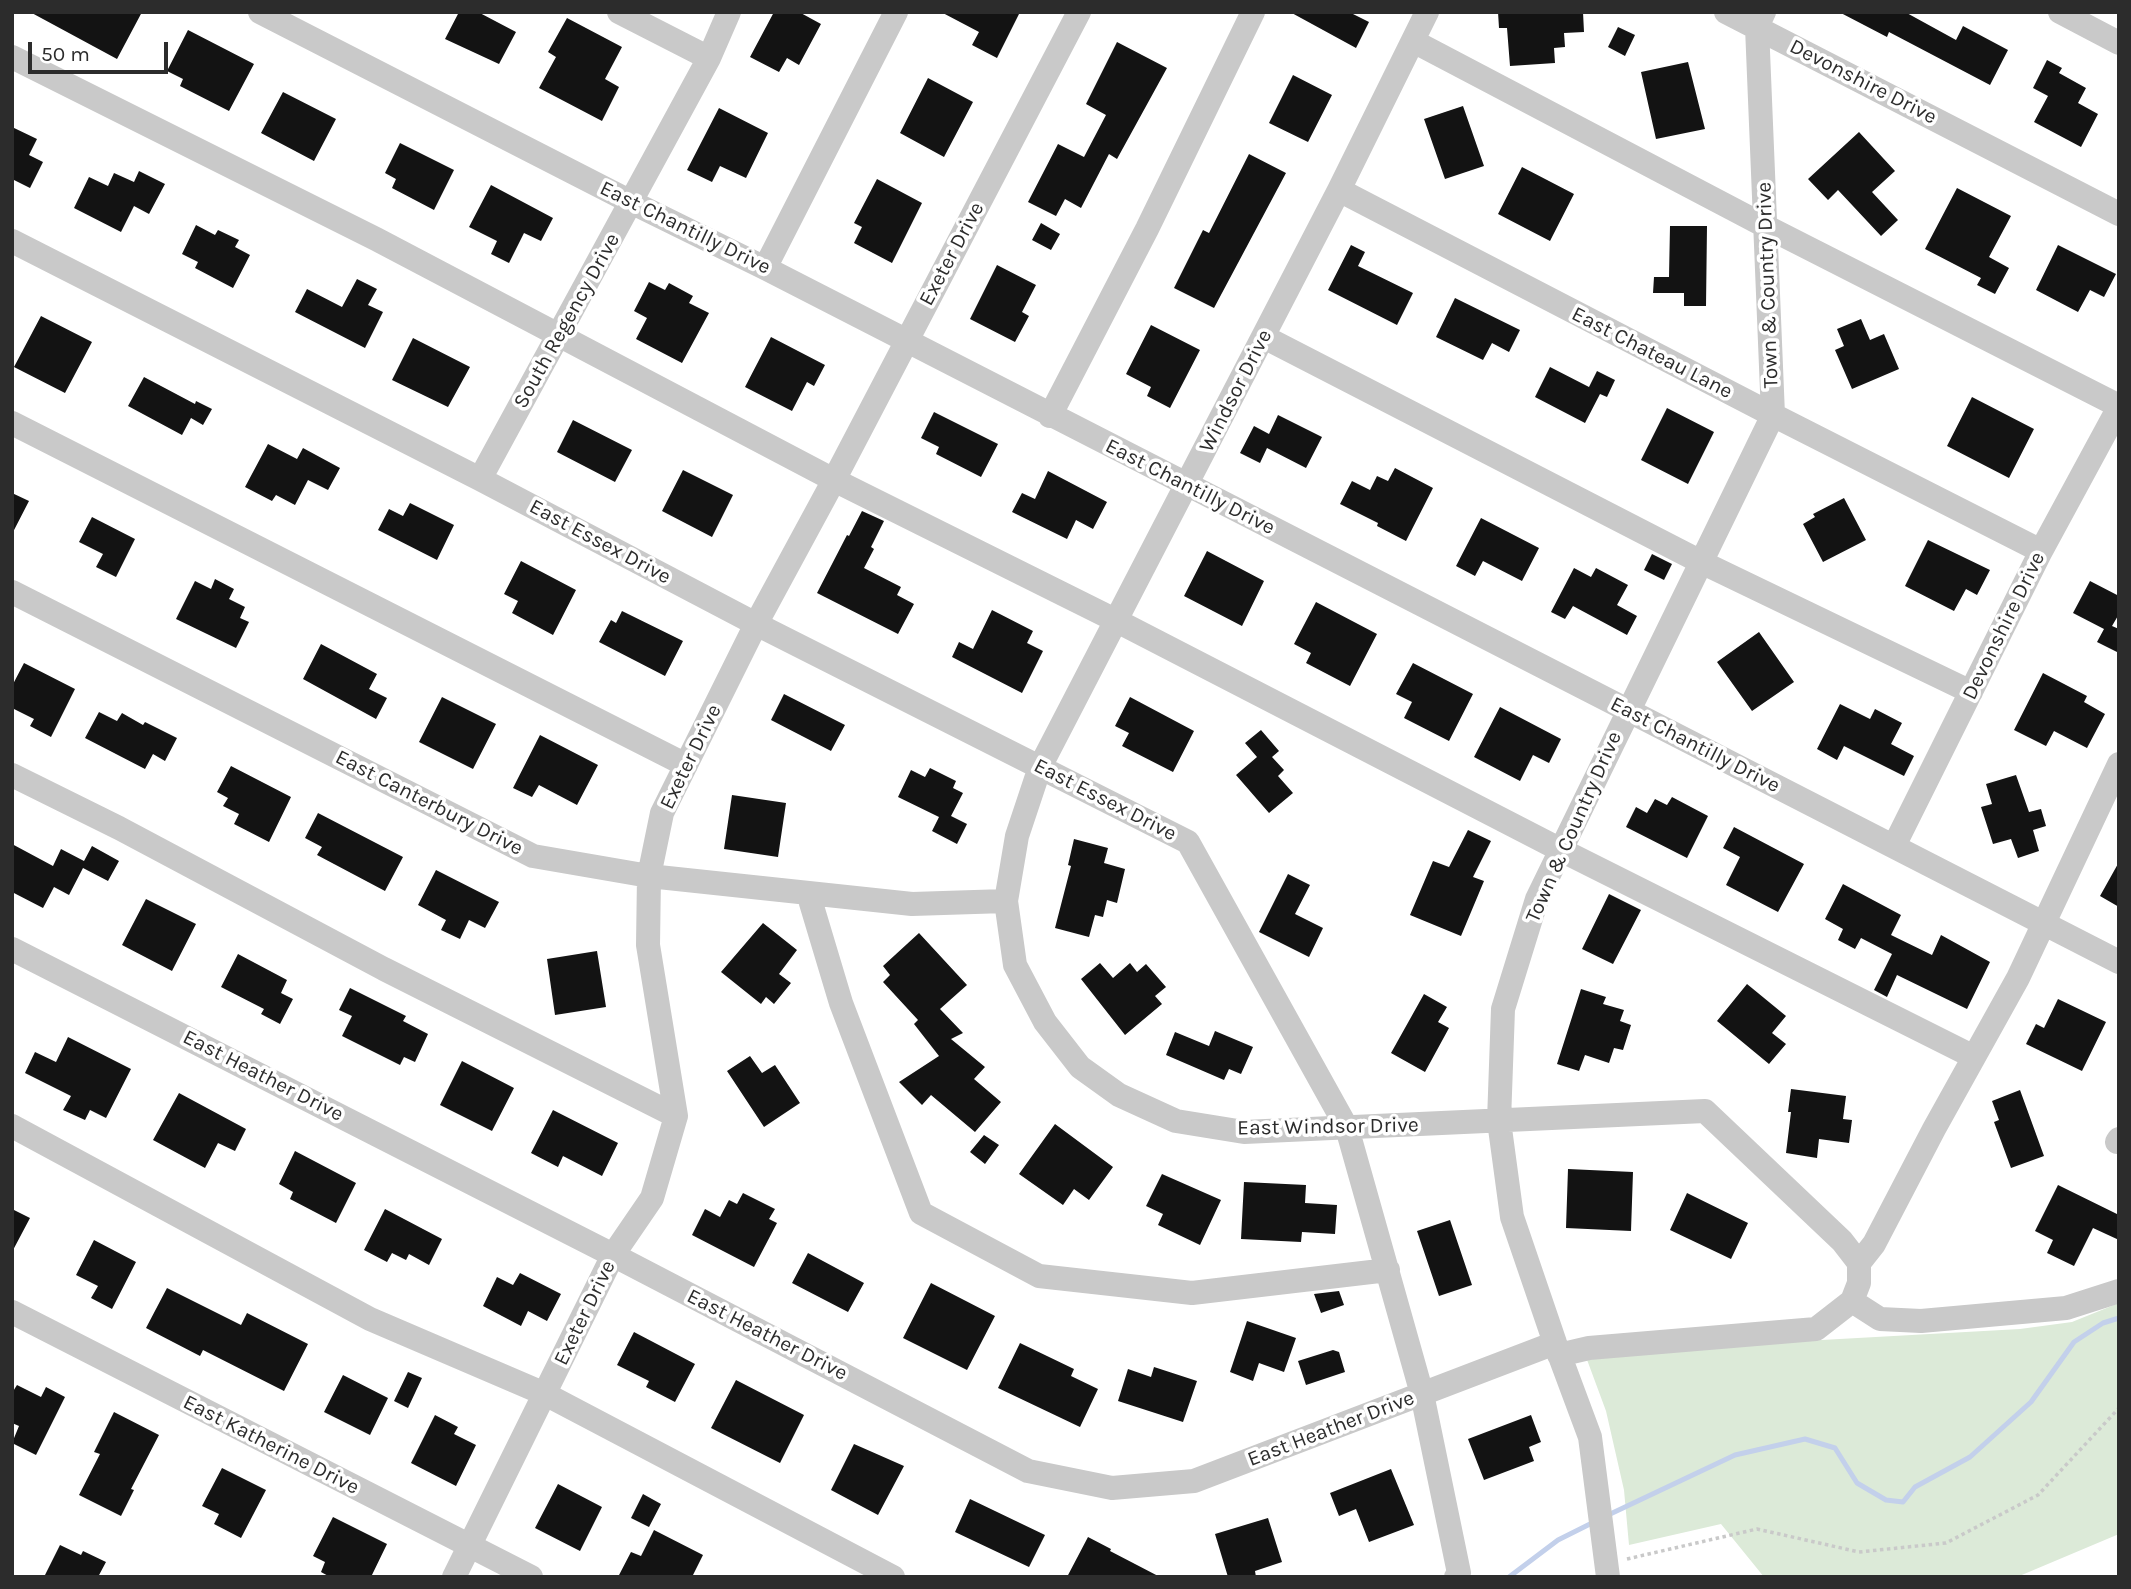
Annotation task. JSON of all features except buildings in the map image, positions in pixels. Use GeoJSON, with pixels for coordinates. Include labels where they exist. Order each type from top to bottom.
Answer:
{"type":"FeatureCollection","features":[{"type":"Feature","properties":{"kind":"street","name":"East Chantilly Drive"},"geometry":{"type":"LineString","coordinates":[[260,12],[2119,962]]}},
{"type":"Feature","properties":{"kind":"street"},"geometry":{"type":"LineString","coordinates":[[619,12],[709,58]]}},
{"type":"Feature","properties":{"kind":"street","name":"South Regency Drive"},"geometry":{"type":"LineString","coordinates":[[480,480],[709,58],[729,12]]}},
{"type":"Feature","properties":{"kind":"street"},"geometry":{"type":"LineString","coordinates":[[765,268],[896,12]]}},
{"type":"Feature","properties":{"kind":"street","name":"Exeter Drive"},"geometry":{"type":"LineString","coordinates":[[454,1577],[613,1255],[652,1198],[676,1116],[648,945],[649,876],[662,813],[756,624],[1079,12]]}},
{"type":"Feature","properties":{"kind":"street"},"geometry":{"type":"LineString","coordinates":[[1050,416],[1147,229],[1253,12]]}},
{"type":"Feature","properties":{"kind":"street","name":"Windsor Drive"},"geometry":{"type":"LineString","coordinates":[[1040,767],[1264,337],[1427,12]]}},
{"type":"Feature","properties":{"kind":"street"},"geometry":{"type":"LineString","coordinates":[[1726,12],[1760,20]]}},
{"type":"Feature","properties":{"kind":"street"},"geometry":{"type":"LineString","coordinates":[[2060,12],[2119,43]]}},
{"type":"Feature","properties":{"kind":"street","name":"Devonshire Drive"},"geometry":{"type":"LineString","coordinates":[[1760,20],[2119,214]]}},
{"type":"Feature","properties":{"kind":"street","name":"Town & Country Drive"},"geometry":{"type":"LineString","coordinates":[[1608,1570],[1590,1437],[1512,1217],[1499,1121],[1503,1009],[1537,898],[1773,415],[1760,20]]}},
{"type":"Feature","properties":{"kind":"street"},"geometry":{"type":"LineString","coordinates":[[1413,41],[1765,226],[2119,407]]}},
{"type":"Feature","properties":{"kind":"street"},"geometry":{"type":"LineString","coordinates":[[12,57],[376,239],[834,480],[1974,1057]]}},
{"type":"Feature","properties":{"kind":"street","name":"East Chateau Lane"},"geometry":{"type":"LineString","coordinates":[[1339,190],[2041,551]]}},
{"type":"Feature","properties":{"kind":"street","name":"East Essex Drive"},"geometry":{"type":"LineString","coordinates":[[12,241],[756,624],[1188,842],[1347,1128]]}},
{"type":"Feature","properties":{"kind":"street"},"geometry":{"type":"LineString","coordinates":[[1264,337],[1701,562],[1971,692]]}},
{"type":"Feature","properties":{"kind":"street","name":"Devonshire Drive"},"geometry":{"type":"LineString","coordinates":[[1894,846],[2041,551],[2119,407]]}},
{"type":"Feature","properties":{"kind":"street"},"geometry":{"type":"LineString","coordinates":[[12,423],[686,765]]}},
{"type":"Feature","properties":{"kind":"street","name":"East Canterbury Drive"},"geometry":{"type":"LineString","coordinates":[[12,592],[533,856],[649,876],[912,904],[1006,901]]}},
{"type":"Feature","properties":{"kind":"street"},"geometry":{"type":"LineString","coordinates":[[2119,764],[2018,978],[1874,1244],[1859,1263],[1859,1283],[1852,1301],[1880,1319],[1921,1321],[2066,1308],[2119,1291]]}},
{"type":"Feature","properties":{"kind":"street","name":"East Windsor Drive"},"geometry":{"type":"LineString","coordinates":[[1040,767],[1017,835],[1006,901],[1015,965],[1045,1022],[1080,1067],[1119,1095],[1176,1121],[1244,1132],[1705,1111],[1842,1241],[1859,1263]]}},
{"type":"Feature","properties":{"kind":"street"},"geometry":{"type":"LineString","coordinates":[[12,775],[120,828],[384,969],[676,1116]]}},
{"type":"Feature","properties":{"kind":"street"},"geometry":{"type":"LineString","coordinates":[[808,893],[841,1003],[921,1213],[1039,1276],[1192,1293],[1388,1270]]}},
{"type":"Feature","properties":{"kind":"street","name":"East Heather Drive"},"geometry":{"type":"LineString","coordinates":[[12,948],[613,1255],[1028,1471],[1112,1488],[1195,1481],[1422,1394],[1557,1349],[1816,1329],[1852,1301]]}},
{"type":"Feature","properties":{"kind":"street"},"geometry":{"type":"LineString","coordinates":[[12,1126],[370,1319],[545,1394],[893,1577]]}},
{"type":"Feature","properties":{"kind":"street"},"geometry":{"type":"LineString","coordinates":[[1347,1128],[1422,1394],[1459,1573],[1456,1577]]}},
{"type":"Feature","properties":{"kind":"street","name":"East Katherine Drive"},"geometry":{"type":"LineString","coordinates":[[12,1312],[531,1577]]}},
{"type":"Feature","properties":{"kind":"path"},"geometry":{"type":"LineString","coordinates":[[1608,1570],[1757,1529],[1858,1552],[1946,1543],[2038,1495],[2119,1408]]}},
{"type":"Feature","properties":{"kind":"green space"},"geometry":{"type":"Polygon","coordinates":[[[2119,1303],[2119,1534],[2017,1577],[1764,1577],[1721,1524],[1629,1545],[1624,1490],[1606,1411],[1586,1357],[1587,1353],[2020,1329],[2072,1322],[2119,1303]]]}},
{"type":"Feature","properties":{"kind":"waterway"},"geometry":{"type":"LineString","coordinates":[[1606,1516],[1735,1455],[1805,1439],[1835,1448],[1857,1483],[1886,1500],[1903,1502],[1915,1487],[1970,1457],[2031,1402],[2074,1342],[2103,1323],[2119,1318]]}},
{"type":"Feature","properties":{"kind":"waterway"},"geometry":{"type":"LineString","coordinates":[[1509,1577],[1558,1540],[1594,1522]]}}]}
